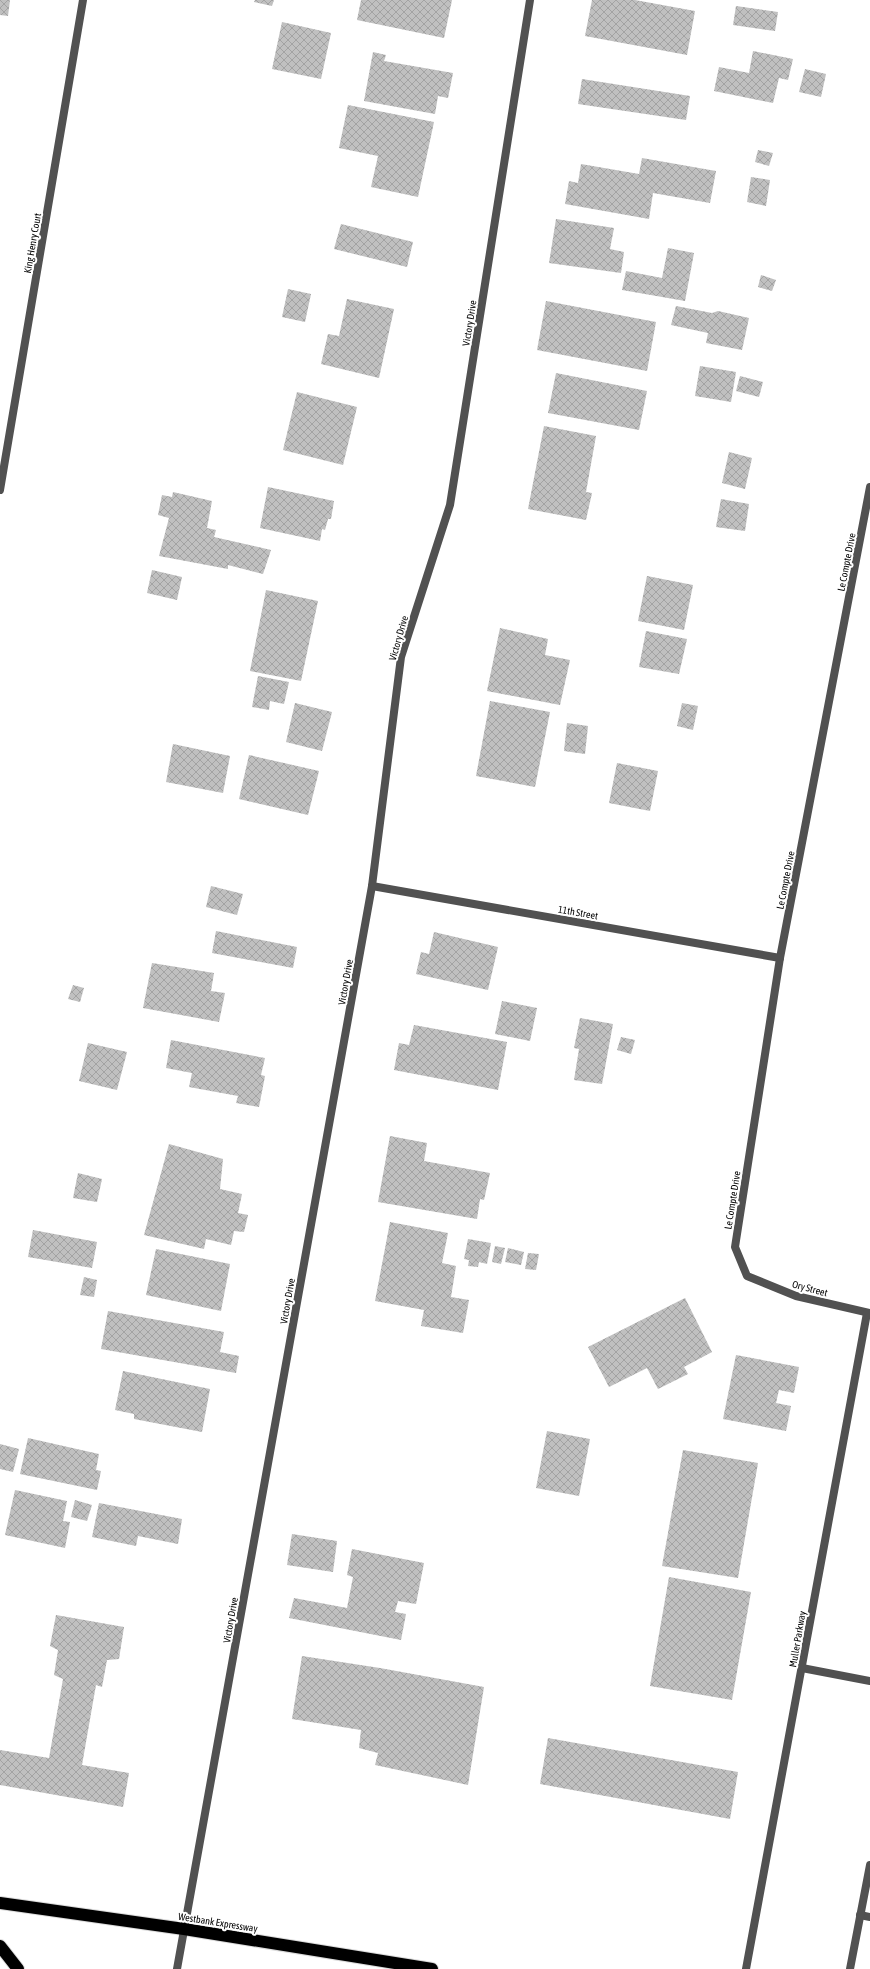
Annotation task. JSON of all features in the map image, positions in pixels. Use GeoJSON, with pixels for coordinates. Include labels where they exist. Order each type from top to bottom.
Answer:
{"type":"FeatureCollection","features":[{"type":"Feature","properties":{"kind":"highway","name":"Westbank Expressway"},"geometry":{"type":"LineString","coordinates":[[0,1903],[184,1929],[427,1969]]}},
{"type":"Feature","properties":{"kind":"highway"},"geometry":{"type":"LineString","coordinates":[[0,1946],[18,1969]]}},
{"type":"Feature","properties":{"kind":"street","name":"King Henry Court"},"geometry":{"type":"LineString","coordinates":[[0,490],[83,0]]}},
{"type":"Feature","properties":{"kind":"street","name":"Victory Drive"},"geometry":{"type":"LineString","coordinates":[[177,1969],[372,886],[401,657],[450,504],[530,0]]}},
{"type":"Feature","properties":{"kind":"street","name":"Le Compte Drive"},"geometry":{"type":"LineString","coordinates":[[747,1276],[735,1247],[780,958],[870,486]]}},
{"type":"Feature","properties":{"kind":"street","name":"11th Street"},"geometry":{"type":"LineString","coordinates":[[372,886],[780,958]]}},
{"type":"Feature","properties":{"kind":"street","name":"Ory Street"},"geometry":{"type":"LineString","coordinates":[[747,1276],[796,1296],[869,1313]]}},
{"type":"Feature","properties":{"kind":"street","name":"Muller Parkway"},"geometry":{"type":"LineString","coordinates":[[746,1969],[869,1313]]}},
{"type":"Feature","properties":{"kind":"street"},"geometry":{"type":"LineString","coordinates":[[802,1668],[870,1681]]}},
{"type":"Feature","properties":{"kind":"street"},"geometry":{"type":"LineString","coordinates":[[850,1969],[870,1865]]}},
{"type":"Feature","properties":{"kind":"street"},"geometry":{"type":"LineString","coordinates":[[860,1915],[870,1917]]}},
{"type":"Feature","properties":{"kind":"building"},"geometry":{"type":"Polygon","coordinates":[[[0,0],[10,0],[8,16],[0,15],[0,0]]]}},
{"type":"Feature","properties":{"kind":"building"},"geometry":{"type":"Polygon","coordinates":[[[255,0],[274,0],[272,6],[254,2],[255,0]]]}},
{"type":"Feature","properties":{"kind":"building"},"geometry":{"type":"Polygon","coordinates":[[[361,0],[452,0],[444,38],[357,20],[361,0]]]}},
{"type":"Feature","properties":{"kind":"building"},"geometry":{"type":"Polygon","coordinates":[[[592,0],[635,0],[695,11],[687,55],[585,36],[592,0]]]}},
{"type":"Feature","properties":{"kind":"building"},"geometry":{"type":"Polygon","coordinates":[[[736,6],[778,12],[775,31],[733,25],[736,6]]]}},
{"type":"Feature","properties":{"kind":"building"},"geometry":{"type":"Polygon","coordinates":[[[282,22],[331,33],[321,79],[272,69],[282,22]]]}},
{"type":"Feature","properties":{"kind":"building"},"geometry":{"type":"Polygon","coordinates":[[[753,51],[793,59],[788,80],[779,78],[773,103],[714,91],[719,67],[749,73],[753,51]]]}},
{"type":"Feature","properties":{"kind":"building"},"geometry":{"type":"Polygon","coordinates":[[[373,52],[386,55],[384,61],[453,73],[448,98],[438,96],[435,114],[364,101],[373,52]]]}},
{"type":"Feature","properties":{"kind":"building"},"geometry":{"type":"Polygon","coordinates":[[[805,69],[826,74],[821,97],[799,92],[805,69]]]}},
{"type":"Feature","properties":{"kind":"building"},"geometry":{"type":"Polygon","coordinates":[[[582,79],[690,96],[686,120],[578,104],[582,79]]]}},
{"type":"Feature","properties":{"kind":"building"},"geometry":{"type":"Polygon","coordinates":[[[348,105],[434,122],[418,197],[371,187],[378,156],[339,148],[348,105]]]}},
{"type":"Feature","properties":{"kind":"building"},"geometry":{"type":"Polygon","coordinates":[[[758,150],[773,153],[769,166],[755,162],[758,150]]]}},
{"type":"Feature","properties":{"kind":"building"},"geometry":{"type":"Polygon","coordinates":[[[642,158],[716,171],[710,203],[653,193],[649,219],[565,204],[569,181],[578,183],[581,164],[639,174],[642,158]]]}},
{"type":"Feature","properties":{"kind":"building"},"geometry":{"type":"Polygon","coordinates":[[[751,177],[770,180],[766,206],[747,202],[751,177]]]}},
{"type":"Feature","properties":{"kind":"building"},"geometry":{"type":"Polygon","coordinates":[[[556,219],[614,228],[610,249],[624,252],[621,273],[549,263],[556,219]]]}},
{"type":"Feature","properties":{"kind":"building"},"geometry":{"type":"Polygon","coordinates":[[[341,224],[413,242],[407,267],[334,249],[341,224]]]}},
{"type":"Feature","properties":{"kind":"building"},"geometry":{"type":"Polygon","coordinates":[[[668,248],[694,253],[685,301],[622,290],[626,271],[662,278],[668,248]]]}},
{"type":"Feature","properties":{"kind":"building"},"geometry":{"type":"Polygon","coordinates":[[[761,275],[776,280],[772,291],[758,287],[761,275]]]}},
{"type":"Feature","properties":{"kind":"building"},"geometry":{"type":"Polygon","coordinates":[[[288,289],[311,294],[305,322],[282,317],[288,289]]]}},
{"type":"Feature","properties":{"kind":"building"},"geometry":{"type":"Polygon","coordinates":[[[347,299],[394,309],[379,378],[321,364],[328,334],[339,336],[347,299]]]}},
{"type":"Feature","properties":{"kind":"building"},"geometry":{"type":"Polygon","coordinates":[[[546,301],[656,322],[647,371],[537,350],[546,301]]]}},
{"type":"Feature","properties":{"kind":"building"},"geometry":{"type":"Polygon","coordinates":[[[676,306],[712,313],[718,311],[749,318],[742,350],[706,343],[708,333],[671,325],[676,306]]]}},
{"type":"Feature","properties":{"kind":"building"},"geometry":{"type":"Polygon","coordinates":[[[700,366],[736,372],[731,402],[695,396],[700,366]]]}},
{"type":"Feature","properties":{"kind":"building"},"geometry":{"type":"Polygon","coordinates":[[[556,373],[647,391],[639,430],[548,413],[556,373]]]}},
{"type":"Feature","properties":{"kind":"building"},"geometry":{"type":"Polygon","coordinates":[[[740,376],[763,382],[759,397],[736,391],[740,376]]]}},
{"type":"Feature","properties":{"kind":"building"},"geometry":{"type":"Polygon","coordinates":[[[297,392],[357,407],[343,465],[283,450],[297,392]]]}},
{"type":"Feature","properties":{"kind":"building"},"geometry":{"type":"Polygon","coordinates":[[[544,426],[596,436],[586,492],[592,493],[586,520],[528,509],[544,426]]]}},
{"type":"Feature","properties":{"kind":"building"},"geometry":{"type":"Polygon","coordinates":[[[729,452],[752,458],[745,489],[722,483],[729,452]]]}},
{"type":"Feature","properties":{"kind":"building"},"geometry":{"type":"Polygon","coordinates":[[[268,487],[334,501],[331,519],[328,519],[325,530],[322,529],[320,541],[260,528],[268,487]]]}},
{"type":"Feature","properties":{"kind":"building"},"geometry":{"type":"Polygon","coordinates":[[[173,492],[212,501],[207,528],[216,530],[214,537],[271,550],[263,574],[228,565],[228,569],[159,556],[169,518],[158,515],[162,495],[172,497],[173,492]]]}},
{"type":"Feature","properties":{"kind":"building"},"geometry":{"type":"Polygon","coordinates":[[[721,499],[749,504],[745,531],[716,527],[721,499]]]}},
{"type":"Feature","properties":{"kind":"building"},"geometry":{"type":"Polygon","coordinates":[[[152,570],[182,577],[177,600],[147,593],[152,570]]]}},
{"type":"Feature","properties":{"kind":"building"},"geometry":{"type":"Polygon","coordinates":[[[647,576],[693,585],[684,630],[638,621],[647,576]]]}},
{"type":"Feature","properties":{"kind":"building"},"geometry":{"type":"Polygon","coordinates":[[[266,590],[318,601],[301,681],[250,671],[266,590]]]}},
{"type":"Feature","properties":{"kind":"building"},"geometry":{"type":"Polygon","coordinates":[[[500,628],[548,639],[545,655],[570,660],[560,705],[487,691],[500,628]]]}},
{"type":"Feature","properties":{"kind":"building"},"geometry":{"type":"Polygon","coordinates":[[[646,631],[687,639],[679,674],[639,667],[646,631]]]}},
{"type":"Feature","properties":{"kind":"building"},"geometry":{"type":"Polygon","coordinates":[[[258,676],[289,682],[284,704],[270,701],[269,710],[252,707],[258,676]]]}},
{"type":"Feature","properties":{"kind":"building"},"geometry":{"type":"Polygon","coordinates":[[[490,701],[550,712],[535,787],[476,776],[490,701]]]}},
{"type":"Feature","properties":{"kind":"building"},"geometry":{"type":"Polygon","coordinates":[[[295,703],[332,712],[322,751],[286,742],[295,703]]]}},
{"type":"Feature","properties":{"kind":"building"},"geometry":{"type":"Polygon","coordinates":[[[682,703],[698,706],[693,730],[677,726],[682,703]]]}},
{"type":"Feature","properties":{"kind":"building"},"geometry":{"type":"Polygon","coordinates":[[[567,723],[588,726],[585,754],[564,751],[567,723]]]}},
{"type":"Feature","properties":{"kind":"building"},"geometry":{"type":"Polygon","coordinates":[[[173,744],[230,756],[223,793],[166,782],[173,744]]]}},
{"type":"Feature","properties":{"kind":"building"},"geometry":{"type":"Polygon","coordinates":[[[249,755],[319,771],[308,815],[239,799],[249,755]]]}},
{"type":"Feature","properties":{"kind":"building"},"geometry":{"type":"Polygon","coordinates":[[[617,763],[658,771],[650,811],[609,803],[617,763]]]}},
{"type":"Feature","properties":{"kind":"building"},"geometry":{"type":"Polygon","coordinates":[[[211,886],[243,894],[237,915],[206,907],[211,886]]]}},
{"type":"Feature","properties":{"kind":"building"},"geometry":{"type":"Polygon","coordinates":[[[216,931],[297,947],[293,968],[212,953],[216,931]]]}},
{"type":"Feature","properties":{"kind":"building"},"geometry":{"type":"Polygon","coordinates":[[[434,932],[498,947],[488,990],[416,974],[421,952],[429,954],[434,932]]]}},
{"type":"Feature","properties":{"kind":"building"},"geometry":{"type":"Polygon","coordinates":[[[152,963],[214,973],[211,991],[225,993],[219,1022],[143,1008],[152,963]]]}},
{"type":"Feature","properties":{"kind":"building"},"geometry":{"type":"Polygon","coordinates":[[[73,985],[84,988],[80,1002],[68,999],[73,985]]]}},
{"type":"Feature","properties":{"kind":"building"},"geometry":{"type":"Polygon","coordinates":[[[502,1001],[537,1008],[530,1041],[495,1034],[502,1001]]]}},
{"type":"Feature","properties":{"kind":"building"},"geometry":{"type":"Polygon","coordinates":[[[580,1018],[613,1024],[602,1084],[574,1080],[579,1049],[574,1048],[580,1018]]]}},
{"type":"Feature","properties":{"kind":"building"},"geometry":{"type":"Polygon","coordinates":[[[414,1025],[507,1042],[498,1090],[394,1070],[399,1043],[409,1045],[414,1025]]]}},
{"type":"Feature","properties":{"kind":"building"},"geometry":{"type":"Polygon","coordinates":[[[621,1037],[635,1040],[631,1054],[617,1050],[621,1037]]]}},
{"type":"Feature","properties":{"kind":"building"},"geometry":{"type":"Polygon","coordinates":[[[171,1040],[265,1058],[261,1075],[265,1076],[259,1107],[236,1103],[238,1096],[189,1087],[192,1073],[166,1068],[171,1040]]]}},
{"type":"Feature","properties":{"kind":"building"},"geometry":{"type":"Polygon","coordinates":[[[88,1043],[127,1052],[117,1090],[79,1081],[88,1043]]]}},
{"type":"Feature","properties":{"kind":"building"},"geometry":{"type":"Polygon","coordinates":[[[390,1136],[427,1143],[424,1161],[490,1173],[484,1200],[480,1199],[477,1219],[378,1202],[390,1136]]]}},
{"type":"Feature","properties":{"kind":"building"},"geometry":{"type":"Polygon","coordinates":[[[169,1144],[223,1159],[220,1189],[242,1194],[238,1213],[248,1215],[244,1232],[234,1231],[231,1245],[206,1239],[204,1249],[144,1235],[169,1144]]]}},
{"type":"Feature","properties":{"kind":"building"},"geometry":{"type":"Polygon","coordinates":[[[78,1173],[102,1179],[97,1202],[73,1198],[78,1173]]]}},
{"type":"Feature","properties":{"kind":"building"},"geometry":{"type":"Polygon","coordinates":[[[390,1222],[448,1233],[442,1263],[456,1266],[451,1297],[469,1300],[463,1333],[421,1326],[424,1310],[375,1301],[390,1222]]]}},
{"type":"Feature","properties":{"kind":"building"},"geometry":{"type":"Polygon","coordinates":[[[33,1230],[97,1242],[92,1268],[28,1257],[33,1230]]]}},
{"type":"Feature","properties":{"kind":"building"},"geometry":{"type":"Polygon","coordinates":[[[468,1239],[491,1243],[487,1264],[479,1262],[478,1267],[468,1266],[469,1260],[464,1259],[468,1239]]]}},
{"type":"Feature","properties":{"kind":"building"},"geometry":{"type":"Polygon","coordinates":[[[495,1246],[505,1248],[501,1264],[492,1262],[495,1246]]]}},
{"type":"Feature","properties":{"kind":"building"},"geometry":{"type":"Polygon","coordinates":[[[508,1248],[524,1252],[521,1265],[505,1262],[508,1248]]]}},
{"type":"Feature","properties":{"kind":"building"},"geometry":{"type":"Polygon","coordinates":[[[156,1249],[230,1264],[221,1311],[146,1295],[156,1249]]]}},
{"type":"Feature","properties":{"kind":"building"},"geometry":{"type":"Polygon","coordinates":[[[528,1253],[539,1254],[536,1270],[525,1269],[528,1253]]]}},
{"type":"Feature","properties":{"kind":"building"},"geometry":{"type":"Polygon","coordinates":[[[84,1277],[97,1280],[94,1297],[80,1295],[84,1277]]]}},
{"type":"Feature","properties":{"kind":"building"},"geometry":{"type":"Polygon","coordinates":[[[685,1298],[712,1352],[684,1367],[688,1374],[658,1389],[647,1368],[609,1387],[588,1347],[685,1298]]]}},
{"type":"Feature","properties":{"kind":"building"},"geometry":{"type":"Polygon","coordinates":[[[108,1311],[224,1332],[220,1352],[239,1356],[236,1373],[101,1349],[108,1311]]]}},
{"type":"Feature","properties":{"kind":"building"},"geometry":{"type":"Polygon","coordinates":[[[736,1355],[799,1367],[794,1393],[779,1390],[776,1403],[791,1406],[786,1431],[723,1419],[736,1355]]]}},
{"type":"Feature","properties":{"kind":"building"},"geometry":{"type":"Polygon","coordinates":[[[123,1371],[210,1389],[202,1432],[134,1419],[134,1414],[115,1410],[123,1371]]]}},
{"type":"Feature","properties":{"kind":"building"},"geometry":{"type":"Polygon","coordinates":[[[547,1431],[590,1439],[579,1496],[536,1488],[547,1431]]]}},
{"type":"Feature","properties":{"kind":"building"},"geometry":{"type":"Polygon","coordinates":[[[28,1438],[99,1454],[96,1470],[101,1471],[97,1490],[20,1474],[28,1438]]]}},
{"type":"Feature","properties":{"kind":"building"},"geometry":{"type":"Polygon","coordinates":[[[0,1444],[19,1449],[13,1472],[0,1469],[0,1444]]]}},
{"type":"Feature","properties":{"kind":"building"},"geometry":{"type":"Polygon","coordinates":[[[683,1450],[758,1463],[738,1578],[662,1566],[683,1450]]]}},
{"type":"Feature","properties":{"kind":"building"},"geometry":{"type":"Polygon","coordinates":[[[15,1490],[67,1501],[63,1521],[70,1522],[65,1548],[5,1535],[15,1490]]]}},
{"type":"Feature","properties":{"kind":"building"},"geometry":{"type":"Polygon","coordinates":[[[75,1500],[92,1505],[87,1521],[71,1517],[75,1500]]]}},
{"type":"Feature","properties":{"kind":"building"},"geometry":{"type":"Polygon","coordinates":[[[99,1503],[182,1519],[178,1544],[138,1536],[136,1546],[92,1537],[99,1503]]]}},
{"type":"Feature","properties":{"kind":"building"},"geometry":{"type":"Polygon","coordinates":[[[292,1534],[337,1541],[333,1572],[287,1565],[292,1534]]]}},
{"type":"Feature","properties":{"kind":"building"},"geometry":{"type":"Polygon","coordinates":[[[352,1549],[424,1563],[416,1604],[398,1601],[395,1612],[406,1614],[401,1640],[289,1618],[294,1598],[347,1608],[353,1577],[347,1575],[352,1549]]]}},
{"type":"Feature","properties":{"kind":"building"},"geometry":{"type":"Polygon","coordinates":[[[669,1577],[751,1592],[732,1700],[650,1686],[669,1577]]]}},
{"type":"Feature","properties":{"kind":"building"},"geometry":{"type":"Polygon","coordinates":[[[56,1615],[124,1627],[119,1659],[107,1660],[102,1687],[96,1685],[82,1765],[129,1773],[123,1807],[0,1785],[0,1750],[49,1758],[63,1679],[54,1675],[58,1650],[50,1646],[56,1615]]]}},
{"type":"Feature","properties":{"kind":"building"},"geometry":{"type":"Polygon","coordinates":[[[302,1656],[380,1668],[484,1687],[468,1785],[375,1765],[378,1753],[359,1748],[361,1730],[292,1719],[302,1656]]]}},
{"type":"Feature","properties":{"kind":"building"},"geometry":{"type":"Polygon","coordinates":[[[548,1738],[738,1772],[730,1819],[540,1784],[548,1738]]]}}]}
